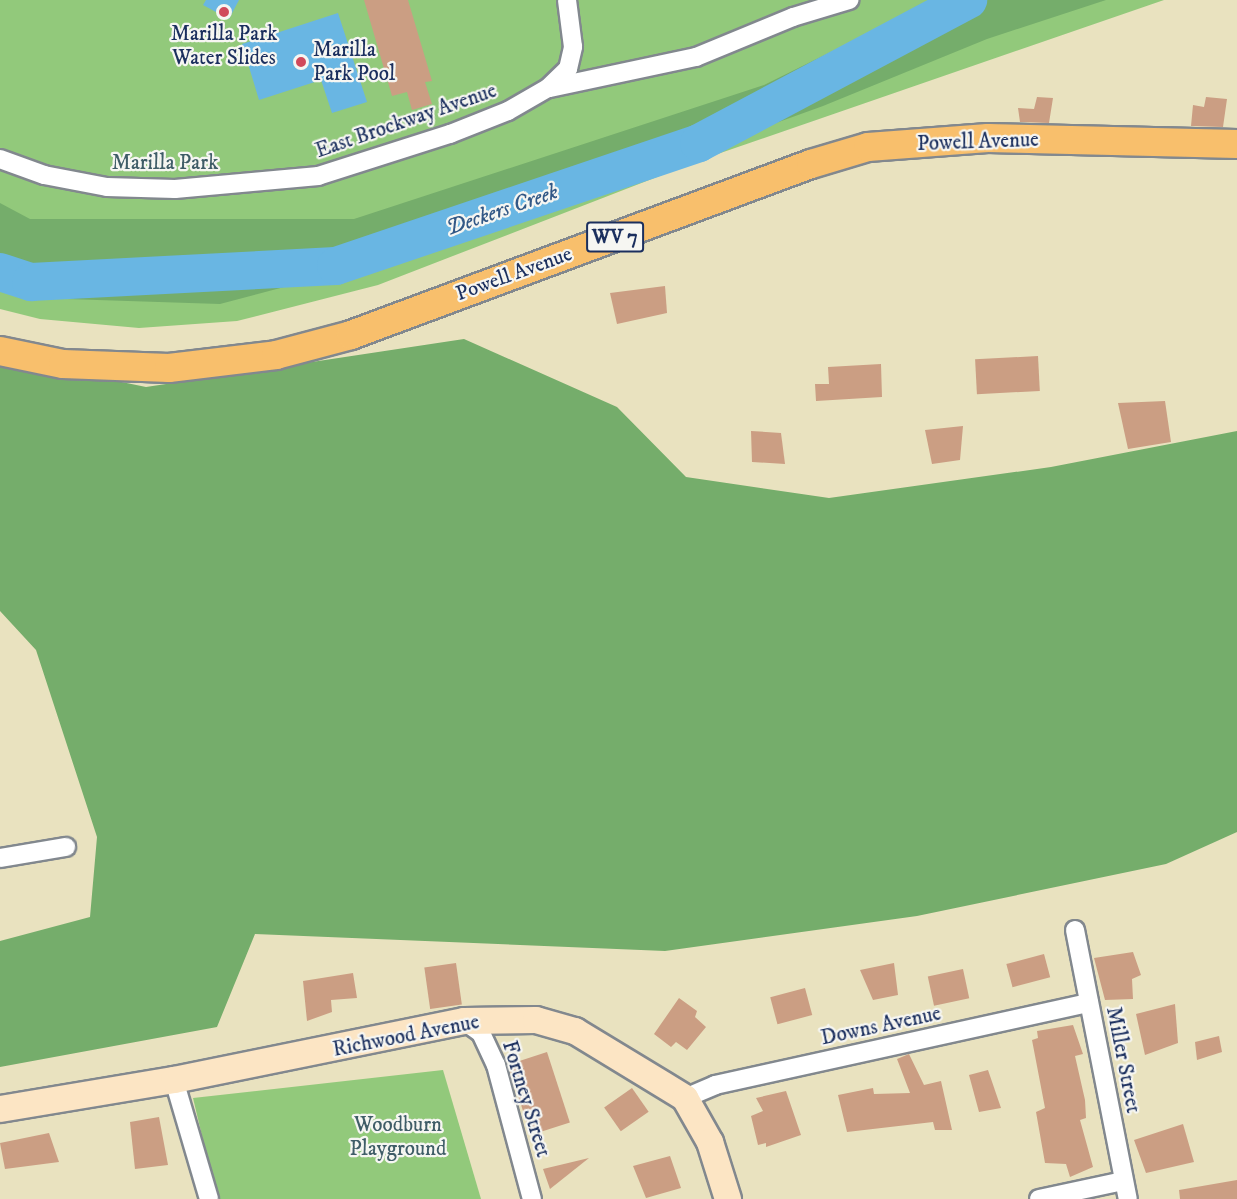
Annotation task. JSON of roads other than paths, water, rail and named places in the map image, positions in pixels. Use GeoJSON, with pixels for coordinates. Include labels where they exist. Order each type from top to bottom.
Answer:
{"type":"FeatureCollection","features":[{"type":"Feature","properties":{"kind":"main road","name":"Powell Avenue"},"geometry":{"type":"LineString","coordinates":[[0,351],[63,364],[169,368],[276,355],[351,334],[811,164],[868,147],[988,138],[1237,144]]}},
{"type":"Feature","properties":{"kind":"street","name":"East Brockway Avenue"},"geometry":{"type":"LineString","coordinates":[[0,159],[44,175],[107,187],[215,187],[318,176],[450,134],[508,111],[548,88],[568,69],[573,47],[567,0]]}},
{"type":"Feature","properties":{"kind":"street"},"geometry":{"type":"LineString","coordinates":[[548,88],[696,57],[793,17],[849,0]]}},
{"type":"Feature","properties":{"kind":"street"},"geometry":{"type":"LineString","coordinates":[[0,858],[66,847]]}},
{"type":"Feature","properties":{"kind":"street","name":"Miller Street"},"geometry":{"type":"LineString","coordinates":[[1075,930],[1128,1199]]}},
{"type":"Feature","properties":{"kind":"street","name":"Downs Avenue"},"geometry":{"type":"LineString","coordinates":[[685,1098],[716,1085],[1089,1003]]}},
{"type":"Feature","properties":{"kind":"street","name":"Richwood Avenue"},"geometry":{"type":"LineString","coordinates":[[0,1108],[174,1080],[464,1021],[536,1020],[575,1030],[685,1098],[710,1142],[728,1199]]}},
{"type":"Feature","properties":{"kind":"street","name":"Fortney Street"},"geometry":{"type":"LineString","coordinates":[[464,1021],[481,1033],[496,1065],[532,1199]]}},
{"type":"Feature","properties":{"kind":"street"},"geometry":{"type":"LineString","coordinates":[[174,1080],[209,1199]]}},
{"type":"Feature","properties":{"kind":"street"},"geometry":{"type":"LineString","coordinates":[[1039,1199],[1124,1181]]}},
{"type":"Feature","properties":{"kind":"water","name":"Marilla Park Water Slides"},"geometry":{"type":"Polygon","coordinates":[[[206,0],[239,0],[229,19],[203,5],[206,0]]]}},
{"type":"Feature","properties":{"kind":"water","name":"Marilla Park Pool"},"geometry":{"type":"Polygon","coordinates":[[[338,13],[367,102],[332,113],[321,80],[259,100],[242,44],[338,13]]]}},
{"type":"Feature","properties":{"kind":"waterway","name":"Deckers Creek"},"geometry":{"type":"LineString","coordinates":[[0,272],[31,282],[336,266],[699,143],[968,0]]}},
{"type":"Feature","properties":{"kind":"place","name":"Marilla Park Water Slides"},"geometry":{"type":"Point","coordinates":[224,12]}},
{"type":"Feature","properties":{"kind":"place","name":"Marilla Park Pool"},"geometry":{"type":"Point","coordinates":[301,62]}},
{"type":"Feature","properties":{"kind":"park label","name":"Marilla Park"},"geometry":{"type":"Point","coordinates":[165,163]}},
{"type":"Feature","properties":{"kind":"park label","name":"Woodburn Playground"},"geometry":{"type":"Point","coordinates":[398,1137]}}]}
